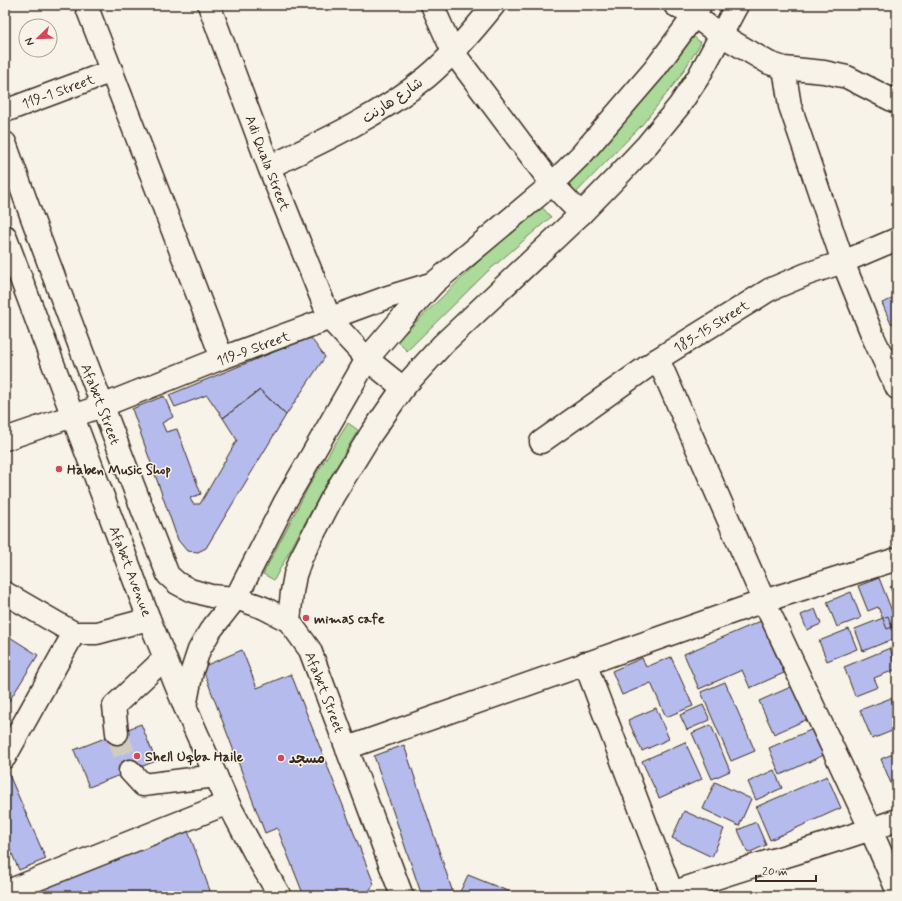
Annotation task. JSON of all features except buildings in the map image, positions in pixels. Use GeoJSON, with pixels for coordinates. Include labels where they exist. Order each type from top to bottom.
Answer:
{"type":"FeatureCollection","features":[{"type":"Feature","properties":{"kind":"main road"},"geometry":{"type":"LineString","coordinates":[[86,5],[222,358]]}},
{"type":"Feature","properties":{"kind":"main road","name":"Adi Quala Street"},"geometry":{"type":"LineString","coordinates":[[209,5],[269,166],[330,319]]}},
{"type":"Feature","properties":{"kind":"main road"},"geometry":{"type":"LineString","coordinates":[[432,5],[453,52],[552,184],[581,214]]}},
{"type":"Feature","properties":{"kind":"main road","name":"شارع هارنت"},"geometry":{"type":"LineString","coordinates":[[269,166],[320,143],[361,122],[428,76],[453,52],[494,5]]}},
{"type":"Feature","properties":{"kind":"main road"},"geometry":{"type":"LineString","coordinates":[[675,5],[697,11],[721,35],[770,63],[784,68],[824,72],[847,77],[894,101],[897,101]]}},
{"type":"Feature","properties":{"kind":"main road"},"geometry":{"type":"LineString","coordinates":[[289,621],[295,575],[301,558],[333,496],[371,434],[403,388],[443,344],[581,214],[646,145],[679,106],[699,76],[738,5]]}},
{"type":"Feature","properties":{"kind":"main road"},"geometry":{"type":"LineString","coordinates":[[185,708],[192,671],[199,650],[210,631],[236,598],[285,502],[367,359],[434,283],[552,184],[609,124],[654,70],[697,11]]}},
{"type":"Feature","properties":{"kind":"main road"},"geometry":{"type":"LineString","coordinates":[[784,68],[790,106],[843,262],[874,339],[897,388]]}},
{"type":"Feature","properties":{"kind":"main road","name":"119-1 Street"},"geometry":{"type":"LineString","coordinates":[[5,111],[112,72]]}},
{"type":"Feature","properties":{"kind":"main road","name":"Afabet Street"},"geometry":{"type":"LineString","coordinates":[[5,143],[102,406],[168,575],[182,587],[195,592],[211,596],[236,598],[264,608],[289,621],[310,650],[400,894]]}},
{"type":"Feature","properties":{"kind":"main road","name":"Afabet Avenue"},"geometry":{"type":"LineString","coordinates":[[5,236],[149,619],[185,708],[228,803],[280,896]]}},
{"type":"Feature","properties":{"kind":"main road","name":"185-15 Street"},"geometry":{"type":"LineString","coordinates":[[541,442],[658,359],[769,290],[897,240]]}},
{"type":"Feature","properties":{"kind":"main road","name":"119-9 Street"},"geometry":{"type":"LineString","coordinates":[[5,439],[102,406],[222,358],[388,297],[434,283]]}},
{"type":"Feature","properties":{"kind":"main road"},"geometry":{"type":"LineString","coordinates":[[330,319],[367,359],[403,388]]}},
{"type":"Feature","properties":{"kind":"main road"},"geometry":{"type":"LineString","coordinates":[[658,359],[764,600],[871,830],[897,890]]}},
{"type":"Feature","properties":{"kind":"main road"},"geometry":{"type":"LineString","coordinates":[[347,748],[764,600],[897,559]]}},
{"type":"Feature","properties":{"kind":"main road"},"geometry":{"type":"LineString","coordinates":[[5,593],[74,633],[97,633],[149,619]]}},
{"type":"Feature","properties":{"kind":"main road"},"geometry":{"type":"LineString","coordinates":[[5,757],[74,633]]}},
{"type":"Feature","properties":{"kind":"main road"},"geometry":{"type":"LineString","coordinates":[[117,733],[114,706],[165,658]]}},
{"type":"Feature","properties":{"kind":"main road"},"geometry":{"type":"LineString","coordinates":[[585,663],[671,895],[715,878],[871,830],[897,820]]}},
{"type":"Feature","properties":{"kind":"main road"},"geometry":{"type":"LineString","coordinates":[[130,771],[143,785],[216,776]]}},
{"type":"Feature","properties":{"kind":"main road"},"geometry":{"type":"LineString","coordinates":[[9,888],[228,803]]}},
{"type":"Feature","properties":{"kind":"green space"},"geometry":{"type":"Polygon","coordinates":[[[691,34],[701,43],[679,78],[641,126],[572,197],[563,186],[691,34]]]}},
{"type":"Feature","properties":{"kind":"green space"},"geometry":{"type":"Polygon","coordinates":[[[540,205],[551,217],[487,272],[407,351],[397,341],[481,259],[540,205]]]}},
{"type":"Feature","properties":{"kind":"green space"},"geometry":{"type":"Polygon","coordinates":[[[348,423],[358,430],[321,493],[274,580],[263,574],[310,484],[348,423]]]}},
{"type":"Feature","properties":{"kind":"tunnel"},"geometry":{"type":"LineString","coordinates":[[117,733],[130,771]]}},
{"type":"Feature","properties":{"kind":"place","name":"Haben Music Shop"},"geometry":{"type":"Point","coordinates":[59,469]}},
{"type":"Feature","properties":{"kind":"place","name":"mimas cafe"},"geometry":{"type":"Point","coordinates":[306,618]}},
{"type":"Feature","properties":{"kind":"place","name":"Shell Uqba Haile"},"geometry":{"type":"Point","coordinates":[137,756]}},
{"type":"Feature","properties":{"kind":"place","name":"مسجد"},"geometry":{"type":"Point","coordinates":[281,758]}}]}
